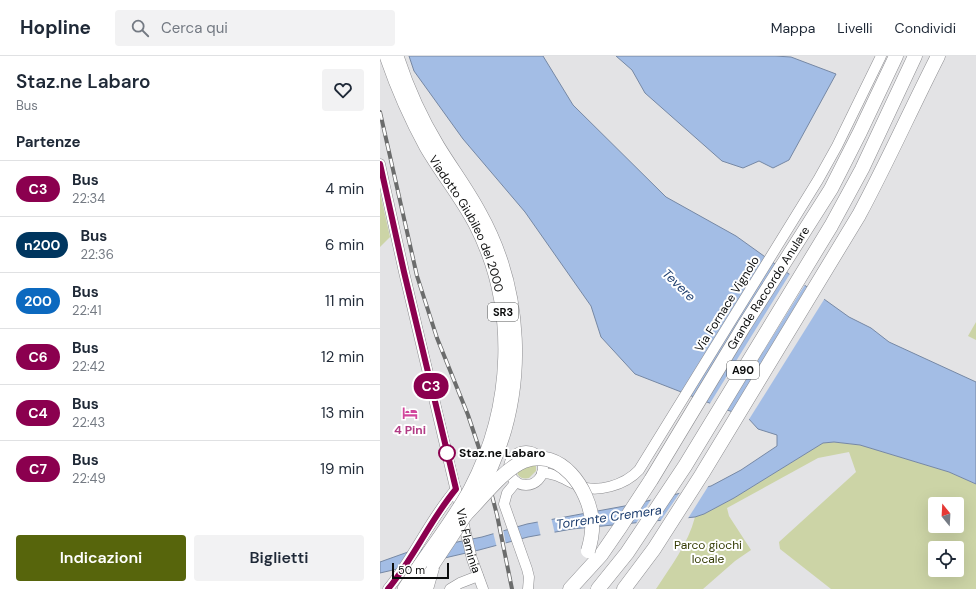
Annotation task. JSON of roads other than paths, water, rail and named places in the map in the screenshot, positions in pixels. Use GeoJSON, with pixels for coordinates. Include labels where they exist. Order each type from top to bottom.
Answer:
{"type":"FeatureCollection","features":[{"type":"Feature","properties":{"kind":"highway","name":"Viadotto Giubileo del 2000"},"geometry":{"type":"LineString","coordinates":[[386,56],[405,106],[419,134],[441,172],[471,218],[488,253],[499,294],[505,338],[504,381],[500,406],[490,444],[469,490],[404,589]]}},
{"type":"Feature","properties":{"kind":"highway","name":"Viadotto Giubileo del 2000"},"geometry":{"type":"LineString","coordinates":[[397,56],[411,93],[432,135],[476,206],[488,229],[505,272],[512,306],[516,340],[516,362],[510,410],[495,460],[466,521],[432,566]]}},
{"type":"Feature","properties":{"kind":"highway","name":"Grande Raccordo Anulare"},"geometry":{"type":"LineString","coordinates":[[570,589],[601,555],[637,501],[744,326],[831,189],[896,56]]}},
{"type":"Feature","properties":{"kind":"highway","name":"Grande Raccordo Anulare"},"geometry":{"type":"LineString","coordinates":[[598,589],[628,553],[685,466],[818,248],[862,169],[915,56]]}},
{"type":"Feature","properties":{"kind":"highway","name":"A90"},"geometry":{"type":"LineString","coordinates":[[624,589],[654,549],[706,468],[859,215],[882,172],[917,96],[938,56]]}},
{"type":"Feature","properties":{"kind":"highway"},"geometry":{"type":"LineString","coordinates":[[466,521],[506,473],[519,463],[540,458],[552,461],[561,466],[572,475],[584,493],[590,510],[592,524],[591,542],[587,556],[567,589]]}},
{"type":"Feature","properties":{"kind":"highway"},"geometry":{"type":"LineString","coordinates":[[426,589],[432,566]]}},
{"type":"Feature","properties":{"kind":"highway","name":"SR3"},"geometry":{"type":"LineString","coordinates":[[417,589],[432,566]]}},
{"type":"Feature","properties":{"kind":"highway"},"geometry":{"type":"LineString","coordinates":[[630,589],[642,566]]}},
{"type":"Feature","properties":{"kind":"street","name":"Via Fornace Vignolo"},"geometry":{"type":"LineString","coordinates":[[542,473],[553,473],[578,486],[592,488],[610,487],[622,483],[634,475],[649,455],[818,180],[837,146],[881,56]]}},
{"type":"Feature","properties":{"kind":"street","name":"Via Flaminia"},"geometry":{"type":"LineString","coordinates":[[380,164],[404,272],[456,489],[466,521],[472,559],[483,589]]}},
{"type":"Feature","properties":{"kind":"street"},"geometry":{"type":"LineString","coordinates":[[525,451],[535,454],[542,462],[542,473],[533,484],[524,485],[516,482],[510,474],[510,464],[515,455],[525,451]]}},
{"type":"Feature","properties":{"kind":"street"},"geometry":{"type":"LineString","coordinates":[[516,482],[508,491],[504,504],[527,568],[529,577],[528,589]]}},
{"type":"Feature","properties":{"kind":"street"},"geometry":{"type":"LineString","coordinates":[[388,589],[398,576],[445,502],[456,489]]}},
{"type":"Feature","properties":{"kind":"street"},"geometry":{"type":"LineString","coordinates":[[450,589],[460,583],[478,576]]}},
{"type":"Feature","properties":{"kind":"water"},"geometry":{"type":"Polygon","coordinates":[[[409,56],[543,56],[573,105],[666,197],[736,236],[849,317],[871,328],[889,342],[976,382],[976,484],[949,472],[860,445],[834,442],[823,443],[734,498],[704,514],[695,517],[572,529],[528,537],[380,573],[380,562],[408,552],[482,537],[527,524],[630,505],[711,486],[741,470],[777,446],[777,435],[758,429],[748,418],[635,374],[601,337],[591,306],[525,212],[463,139],[414,71],[409,56]]]}},
{"type":"Feature","properties":{"kind":"water"},"geometry":{"type":"Polygon","coordinates":[[[616,56],[791,57],[836,74],[789,160],[773,168],[759,161],[743,168],[722,161],[645,93],[632,70],[616,56]]]}},
{"type":"Feature","properties":{"kind":"railway"},"geometry":{"type":"LineString","coordinates":[[380,112],[417,276],[437,338],[468,415],[482,457],[497,515],[512,589]]}},
{"type":"Feature","properties":{"kind":"place","name":"4 Pini"},"geometry":{"type":"Point","coordinates":[410,413]}},
{"type":"Feature","properties":{"kind":"place","name":"Staz.ne Labaro"},"geometry":{"type":"Point","coordinates":[447,453]}},
{"type":"Feature","properties":{"kind":"water label","name":"Tevere"},"geometry":{"type":"Point","coordinates":[679,285]}},
{"type":"Feature","properties":{"kind":"water label","name":"Torrente Cremera"},"geometry":{"type":"Point","coordinates":[609,517]}},
{"type":"Feature","properties":{"kind":"park label","name":"Parco giochi locale"},"geometry":{"type":"Point","coordinates":[708,552]}}]}
